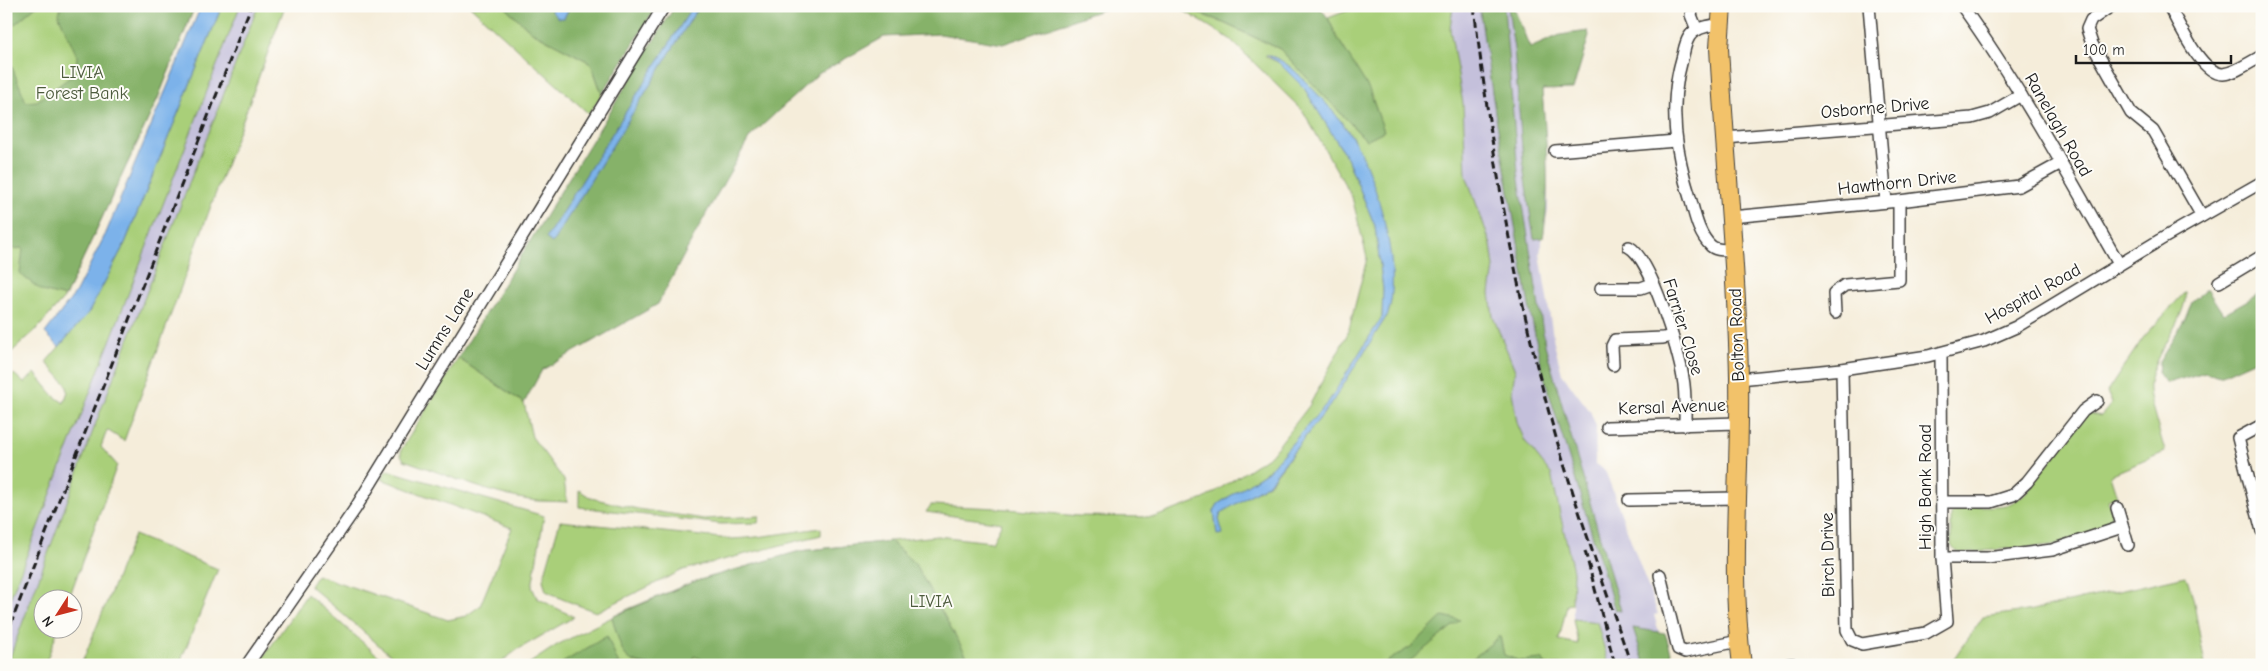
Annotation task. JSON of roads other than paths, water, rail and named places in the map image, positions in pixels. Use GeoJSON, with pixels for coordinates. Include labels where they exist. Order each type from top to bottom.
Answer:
{"type":"FeatureCollection","features":[{"type":"Feature","properties":{"kind":"main road","name":"Bolton Road"},"geometry":{"type":"LineString","coordinates":[[1722,6],[1719,24],[1719,48],[1733,249],[1739,379],[1737,498],[1739,641],[1742,665]]}},
{"type":"Feature","properties":{"kind":"street","name":"Lumns Lane"},"geometry":{"type":"LineString","coordinates":[[248,665],[355,508],[664,6]]}},
{"type":"Feature","properties":{"kind":"street"},"geometry":{"type":"LineString","coordinates":[[1694,6],[1692,15],[1697,30]]}},
{"type":"Feature","properties":{"kind":"street"},"geometry":{"type":"LineString","coordinates":[[1869,6],[1886,202]]}},
{"type":"Feature","properties":{"kind":"street","name":"Ranelagh Road"},"geometry":{"type":"LineString","coordinates":[[1962,6],[2022,95],[2119,264]]}},
{"type":"Feature","properties":{"kind":"street"},"geometry":{"type":"LineString","coordinates":[[2111,6],[2091,20],[2087,29],[2092,44],[2131,112],[2153,131],[2202,216]]}},
{"type":"Feature","properties":{"kind":"street"},"geometry":{"type":"LineString","coordinates":[[2169,6],[2205,65],[2215,73],[2225,74],[2262,56]]}},
{"type":"Feature","properties":{"kind":"street"},"geometry":{"type":"LineString","coordinates":[[1719,24],[1697,30],[1688,38],[1678,72],[1674,107],[1676,141],[1680,168],[1697,222],[1712,246],[1722,250],[1733,249]]}},
{"type":"Feature","properties":{"kind":"street","name":"Osborne Drive"},"geometry":{"type":"LineString","coordinates":[[1725,138],[1972,118],[1990,113],[2022,95]]}},
{"type":"Feature","properties":{"kind":"street"},"geometry":{"type":"LineString","coordinates":[[1555,151],[1676,141]]}},
{"type":"Feature","properties":{"kind":"street","name":"Hawthorn Drive"},"geometry":{"type":"LineString","coordinates":[[1731,217],[1900,201],[2019,186],[2061,163]]}},
{"type":"Feature","properties":{"kind":"street","name":"Hospital Road"},"geometry":{"type":"LineString","coordinates":[[1739,379],[1842,369],[1941,353],[1984,341],[2016,327],[2119,264],[2262,182]]}},
{"type":"Feature","properties":{"kind":"street"},"geometry":{"type":"LineString","coordinates":[[1835,313],[1834,293],[1845,285],[1899,280],[1900,201]]}},
{"type":"Feature","properties":{"kind":"street","name":"Farrier Close"},"geometry":{"type":"LineString","coordinates":[[1629,247],[1635,251],[1652,284],[1672,336],[1684,379],[1685,424]]}},
{"type":"Feature","properties":{"kind":"street"},"geometry":{"type":"LineString","coordinates":[[2219,282],[2262,256]]}},
{"type":"Feature","properties":{"kind":"street"},"geometry":{"type":"LineString","coordinates":[[1601,288],[1641,288],[1652,284]]}},
{"type":"Feature","properties":{"kind":"street"},"geometry":{"type":"LineString","coordinates":[[1613,365],[1612,346],[1615,340],[1672,336]]}},
{"type":"Feature","properties":{"kind":"street","name":"High Bank Road"},"geometry":{"type":"LineString","coordinates":[[1941,353],[1942,558],[1946,621]]}},
{"type":"Feature","properties":{"kind":"street","name":"Birch Drive"},"geometry":{"type":"LineString","coordinates":[[1842,369],[1847,630],[1849,635],[1852,640],[1862,644],[1926,633],[1946,621]]}},
{"type":"Feature","properties":{"kind":"street"},"geometry":{"type":"LineString","coordinates":[[1942,502],[1991,502],[2013,496],[2027,482],[2083,411],[2098,401]]}},
{"type":"Feature","properties":{"kind":"street","name":"Kersal Avenue"},"geometry":{"type":"LineString","coordinates":[[1607,427],[1738,422]]}},
{"type":"Feature","properties":{"kind":"street"},"geometry":{"type":"LineString","coordinates":[[2262,425],[2238,438],[2262,531]]}},
{"type":"Feature","properties":{"kind":"street"},"geometry":{"type":"LineString","coordinates":[[1629,500],[1737,498]]}},
{"type":"Feature","properties":{"kind":"street"},"geometry":{"type":"LineString","coordinates":[[2117,508],[2128,545]]}},
{"type":"Feature","properties":{"kind":"street"},"geometry":{"type":"LineString","coordinates":[[1942,558],[1987,558],[2052,550],[2122,527]]}},
{"type":"Feature","properties":{"kind":"street"},"geometry":{"type":"LineString","coordinates":[[1660,575],[1678,649],[1685,652],[1739,641]]}},
{"type":"Feature","properties":{"kind":"water"},"geometry":{"type":"Polygon","coordinates":[[[201,6],[222,6],[125,243],[89,312],[59,347],[45,333],[76,292],[106,233],[201,6]]]}},
{"type":"Feature","properties":{"kind":"water"},"geometry":{"type":"Polygon","coordinates":[[[553,6],[570,6],[564,18],[558,18],[551,11],[553,6]]]}},
{"type":"Feature","properties":{"kind":"water"},"geometry":{"type":"Polygon","coordinates":[[[693,6],[699,6],[552,243],[546,238],[693,6]]]}},
{"type":"Feature","properties":{"kind":"water"},"geometry":{"type":"Polygon","coordinates":[[[1266,55],[1284,62],[1299,75],[1324,101],[1357,145],[1369,172],[1382,212],[1391,256],[1392,297],[1388,314],[1331,404],[1268,484],[1221,513],[1219,519],[1223,534],[1217,535],[1214,511],[1218,504],[1268,471],[1329,401],[1382,317],[1383,289],[1375,226],[1347,158],[1304,88],[1278,62],[1266,55]]]}},
{"type":"Feature","properties":{"kind":"railway"},"geometry":{"type":"LineString","coordinates":[[6,636],[251,6]]}},
{"type":"Feature","properties":{"kind":"railway"},"geometry":{"type":"LineString","coordinates":[[1474,6],[1502,201],[1532,346],[1544,394],[1585,530],[1631,665]]}},
{"type":"Feature","properties":{"kind":"railway"},"geometry":{"type":"LineString","coordinates":[[1585,551],[1615,665]]}},
{"type":"Feature","properties":{"kind":"park label","name":"LIVIA Forest Bank"},"geometry":{"type":"Point","coordinates":[82,82]}},
{"type":"Feature","properties":{"kind":"park label","name":"LIVIA"},"geometry":{"type":"Point","coordinates":[931,601]}}]}
